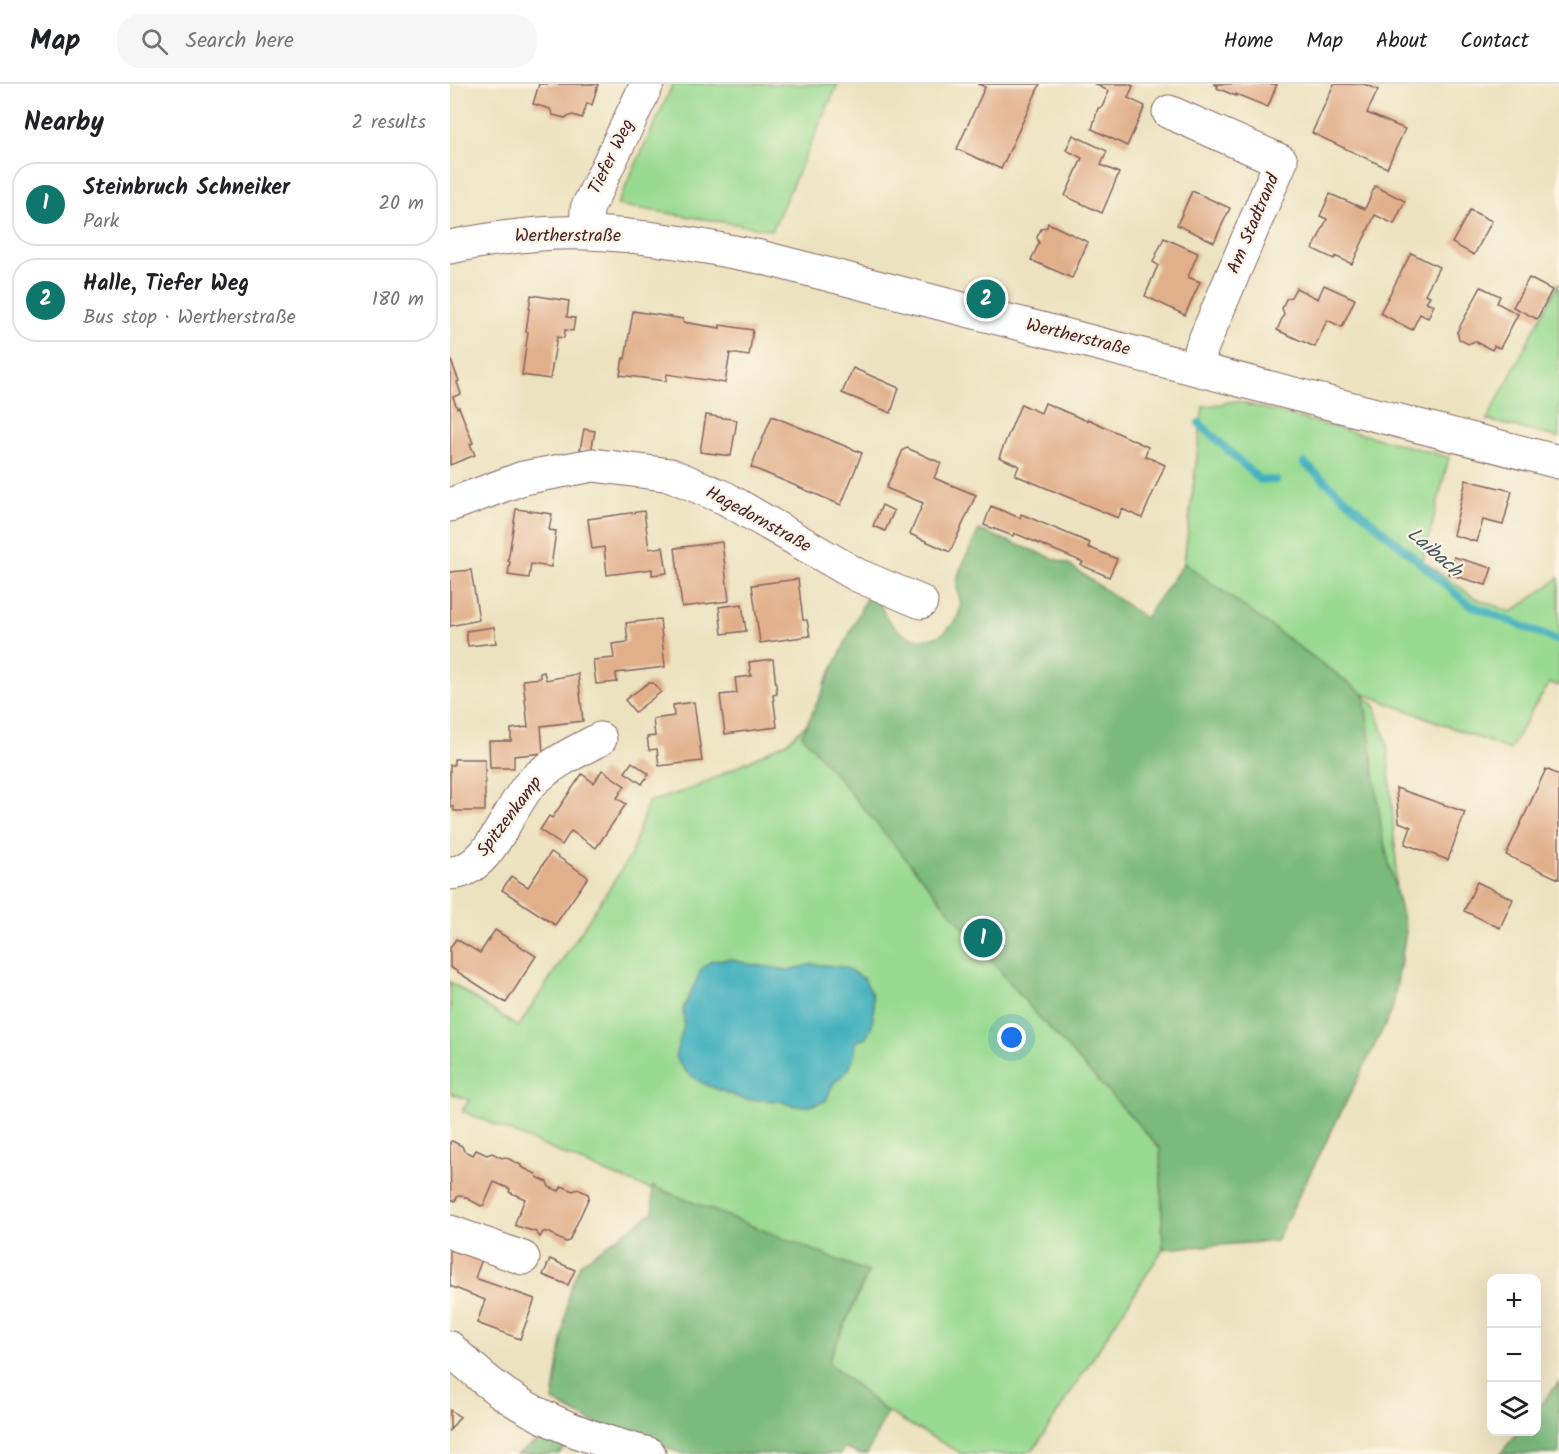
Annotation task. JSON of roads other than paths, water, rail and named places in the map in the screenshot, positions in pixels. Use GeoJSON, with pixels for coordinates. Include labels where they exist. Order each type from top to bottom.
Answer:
{"type":"FeatureCollection","features":[{"type":"Feature","properties":{"kind":"street","name":"Tiefer Weg"},"geometry":{"type":"LineString","coordinates":[[586,232],[587,209],[647,84]]}},
{"type":"Feature","properties":{"kind":"street","name":"Am Stadtrand"},"geometry":{"type":"LineString","coordinates":[[1169,112],[1281,161],[1202,347],[1197,368]]}},
{"type":"Feature","properties":{"kind":"street","name":"Wertherstraße"},"geometry":{"type":"LineString","coordinates":[[450,247],[499,237],[586,232],[652,238],[760,257],[1559,462]]}},
{"type":"Feature","properties":{"kind":"street","name":"Hagedornstraße"},"geometry":{"type":"LineString","coordinates":[[450,505],[524,478],[593,465],[670,475],[725,498],[857,575],[921,602]]}},
{"type":"Feature","properties":{"kind":"street","name":"Spitzenkamp"},"geometry":{"type":"LineString","coordinates":[[450,873],[459,873],[469,869],[483,856],[529,785],[552,765],[600,739]]}},
{"type":"Feature","properties":{"kind":"street"},"geometry":{"type":"LineString","coordinates":[[450,1232],[523,1258]]}},
{"type":"Feature","properties":{"kind":"street"},"geometry":{"type":"LineString","coordinates":[[450,1348],[494,1389],[538,1416],[614,1445],[649,1454]]}},
{"type":"Feature","properties":{"kind":"water"},"geometry":{"type":"Polygon","coordinates":[[[730,959],[789,970],[813,964],[845,967],[864,979],[872,994],[874,1008],[872,1026],[865,1039],[856,1041],[855,1053],[849,1069],[833,1084],[826,1101],[810,1106],[794,1106],[779,1101],[742,1099],[704,1084],[686,1072],[675,1057],[684,1025],[683,1009],[702,968],[711,961],[730,959]]]}},
{"type":"Feature","properties":{"kind":"waterway","name":"Laibach"},"geometry":{"type":"LineString","coordinates":[[1199,423],[1260,480],[1276,480]]}},
{"type":"Feature","properties":{"kind":"waterway","name":"Laibach"},"geometry":{"type":"LineString","coordinates":[[1304,463],[1468,604],[1559,641]]}},
{"type":"Feature","properties":{"kind":"place","name":"Halle, Tiefer Weg"},"geometry":{"type":"Point","coordinates":[986,299]}},
{"type":"Feature","properties":{"kind":"place","name":"Steinbruch Schneiker"},"geometry":{"type":"Point","coordinates":[983,938]}}]}
